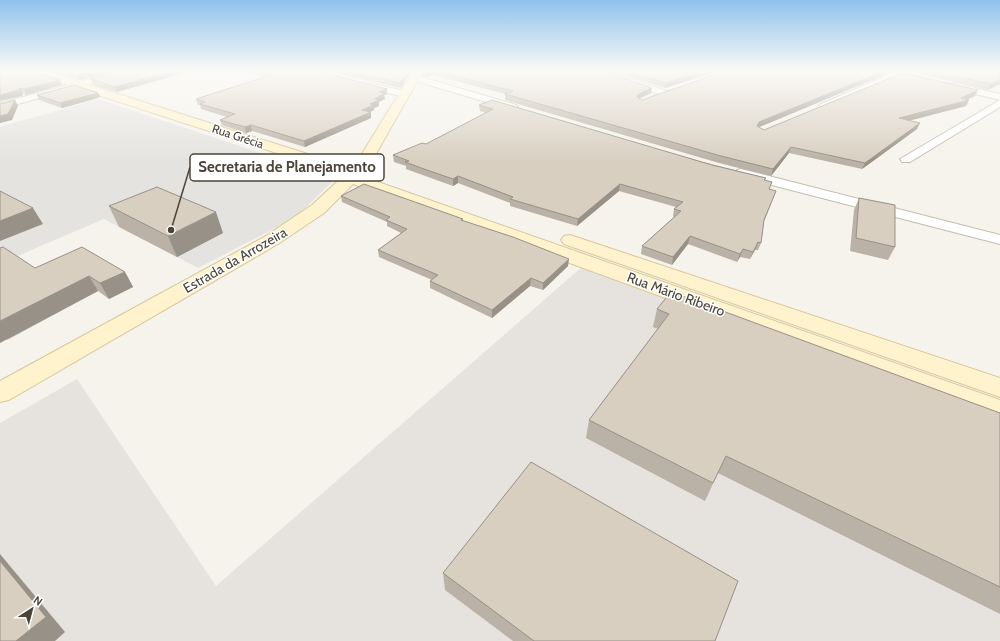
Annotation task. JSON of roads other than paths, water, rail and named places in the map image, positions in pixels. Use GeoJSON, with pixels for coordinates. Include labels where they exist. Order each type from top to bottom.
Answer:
{"type":"FeatureCollection","features":[{"type":"Feature","properties":{"kind":"main road","name":"Rua Grécia"},"geometry":{"type":"LineString","coordinates":[[129,101],[357,173]]}},
{"type":"Feature","properties":{"kind":"main road","name":"Estrada da Arrozeira"},"geometry":{"type":"LineString","coordinates":[[0,393],[272,240],[318,209],[357,173],[401,101]]}},
{"type":"Feature","properties":{"kind":"main road","name":"Rua Mário Ribeiro"},"geometry":{"type":"LineString","coordinates":[[357,173],[763,316],[1000,410]]}},
{"type":"Feature","properties":{"kind":"main road","name":"Rua Mário Ribeiro"},"geometry":{"type":"LineString","coordinates":[[763,316],[1000,388]]}},
{"type":"Feature","properties":{"kind":"street"},"geometry":{"type":"LineString","coordinates":[[0,106],[19,101]]}},
{"type":"Feature","properties":{"kind":"street"},"geometry":{"type":"LineString","coordinates":[[487,101],[528,112]]}},
{"type":"Feature","properties":{"kind":"street"},"geometry":{"type":"LineString","coordinates":[[813,110],[834,101]]}},
{"type":"Feature","properties":{"kind":"street"},"geometry":{"type":"LineString","coordinates":[[906,159],[1000,103]]}},
{"type":"Feature","properties":{"kind":"street"},"geometry":{"type":"LineString","coordinates":[[730,170],[1000,240]]}},
{"type":"Feature","properties":{"kind":"place","name":"Secretaria de Planejamento"},"geometry":{"type":"Point","coordinates":[171,230]}}]}
